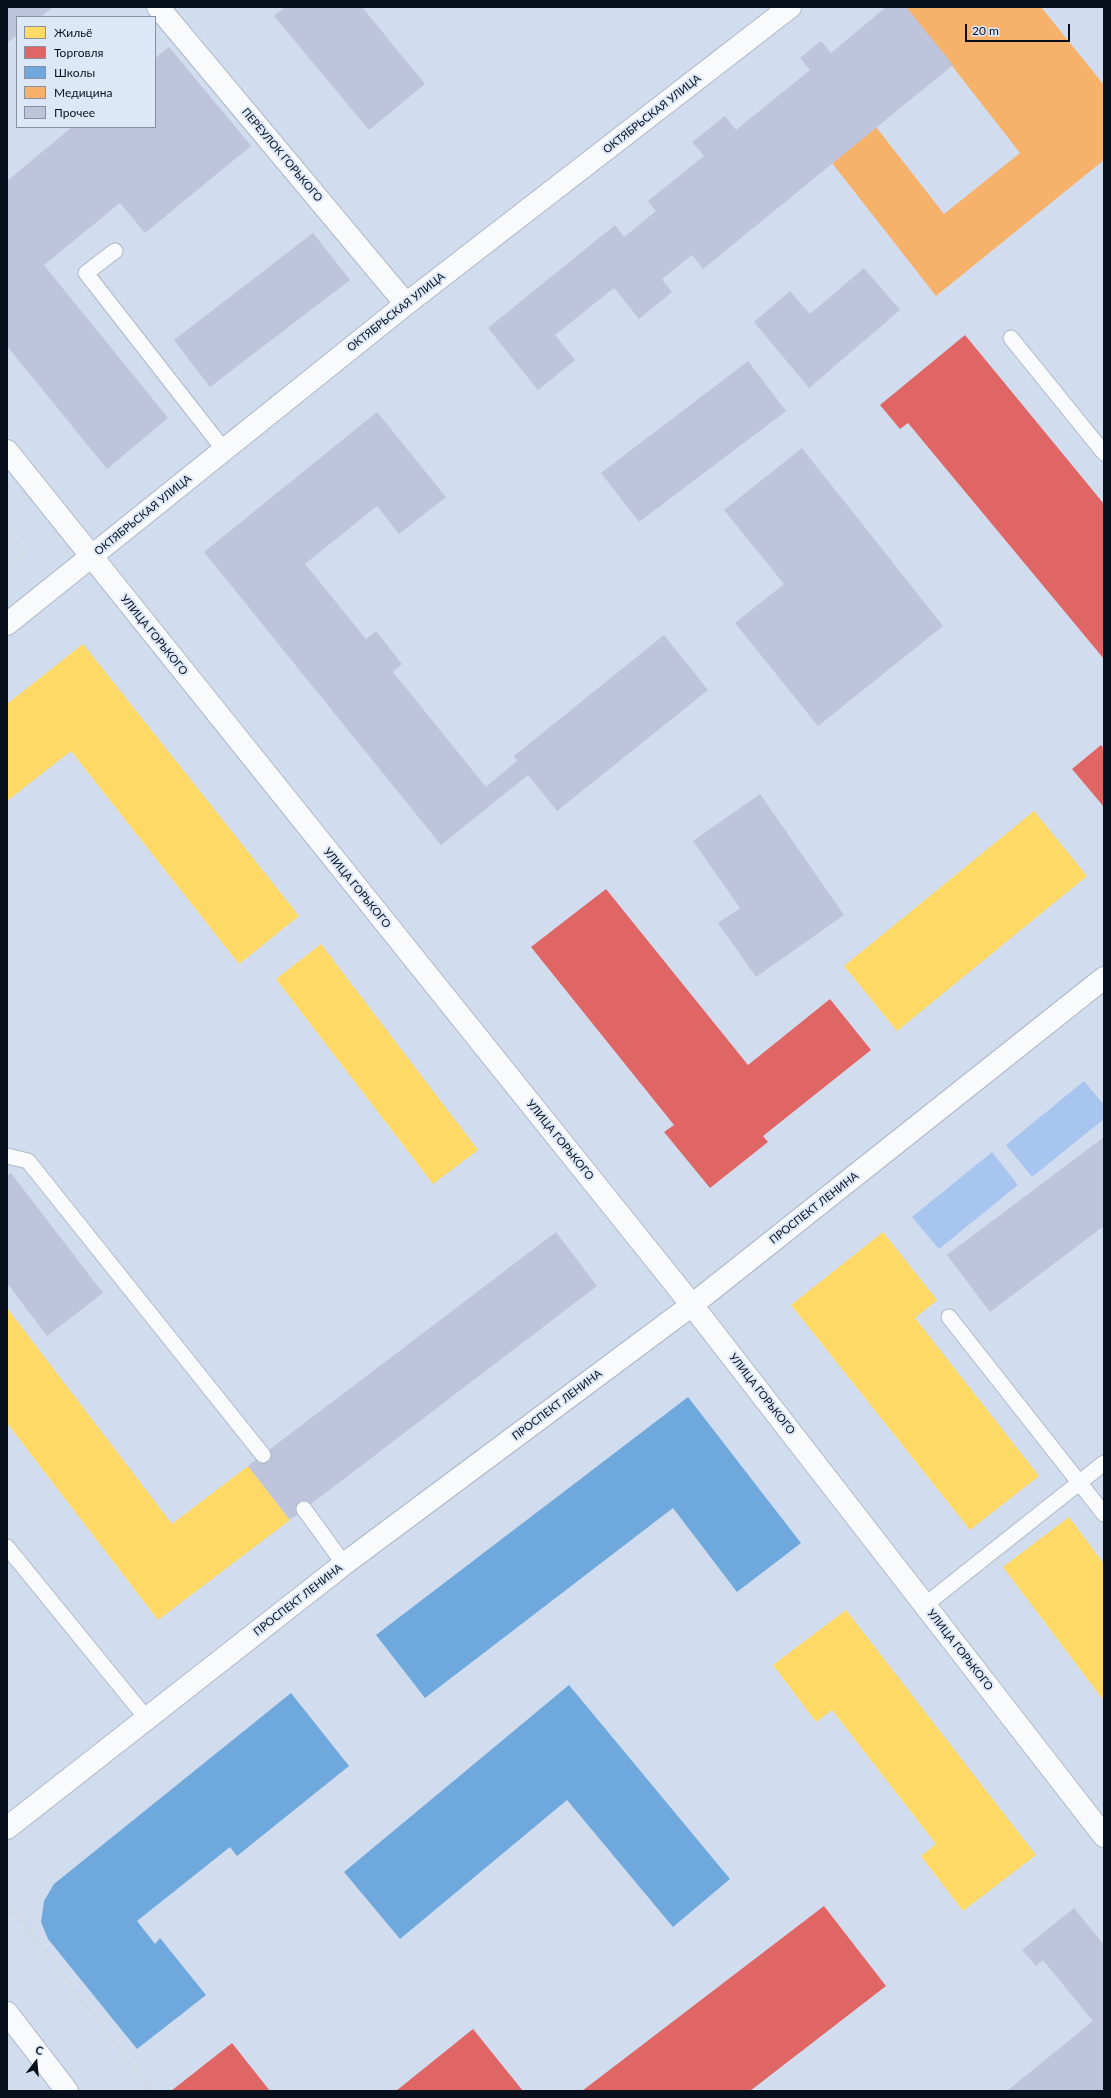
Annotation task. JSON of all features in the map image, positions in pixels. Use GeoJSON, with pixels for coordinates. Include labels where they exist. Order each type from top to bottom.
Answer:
{"type":"FeatureCollection","features":[{"type":"Feature","properties":{"kind":"street","name":"ПЕРЕУЛОК ГОРЬКОГО"},"geometry":{"type":"LineString","coordinates":[[158,7],[406,304]]}},
{"type":"Feature","properties":{"kind":"street","name":"ОКТЯБРЬСКАЯ УЛИЦА"},"geometry":{"type":"LineString","coordinates":[[7,624],[406,304],[790,7]]}},
{"type":"Feature","properties":{"kind":"street","name":"УЛИЦА ГОРЬКОГО"},"geometry":{"type":"LineString","coordinates":[[7,451],[90,557],[692,1305],[1104,1836]]}},
{"type":"Feature","properties":{"kind":"street","name":"ПРОСПЕКТ ЛЕНИНА"},"geometry":{"type":"LineString","coordinates":[[7,1828],[344,1564],[692,1305],[1104,978]]}},
{"type":"Feature","properties":{"kind":"street"},"geometry":{"type":"LineString","coordinates":[[7,2013],[67,2091]]}},
{"type":"Feature","properties":{"kind":"lane"},"geometry":{"type":"LineString","coordinates":[[115,251],[86,273],[224,450]]}},
{"type":"Feature","properties":{"kind":"lane"},"geometry":{"type":"LineString","coordinates":[[1011,338],[1104,453]]}},
{"type":"Feature","properties":{"kind":"lane"},"geometry":{"type":"LineString","coordinates":[[7,1156],[28,1161],[263,1455]]}},
{"type":"Feature","properties":{"kind":"lane"},"geometry":{"type":"LineString","coordinates":[[949,1317],[1104,1514]]}},
{"type":"Feature","properties":{"kind":"lane"},"geometry":{"type":"LineString","coordinates":[[925,1605],[1104,1463]]}},
{"type":"Feature","properties":{"kind":"lane"},"geometry":{"type":"LineString","coordinates":[[304,1509],[344,1564]]}},
{"type":"Feature","properties":{"kind":"lane"},"geometry":{"type":"LineString","coordinates":[[7,1547],[146,1719]]}},
{"type":"Feature","properties":{"kind":"path"},"geometry":{"type":"LineString","coordinates":[[7,530],[25,554],[7,567]]}},
{"type":"Feature","properties":{"kind":"path"},"geometry":{"type":"LineString","coordinates":[[10,1905],[151,2091]]}},
{"type":"Feature","properties":{"kind":"shaded area"},"geometry":{"type":"Polygon","coordinates":[[[1084,1081],[1104,1105],[1104,1119],[1032,1177],[1006,1145],[1084,1081]]]}},
{"type":"Feature","properties":{"kind":"shaded area"},"geometry":{"type":"Polygon","coordinates":[[[992,1152],[1018,1185],[939,1249],[912,1217],[992,1152]]]}},
{"type":"Feature","properties":{"kind":"building: Жильё"},"geometry":{"type":"Polygon","coordinates":[[[83,644],[299,916],[239,964],[71,751],[7,801],[7,704],[83,644]]]}},
{"type":"Feature","properties":{"kind":"building: Жильё"},"geometry":{"type":"Polygon","coordinates":[[[1034,811],[1087,876],[897,1031],[844,966],[1034,811]]]}},
{"type":"Feature","properties":{"kind":"building: Жильё"},"geometry":{"type":"Polygon","coordinates":[[[321,944],[478,1150],[433,1184],[276,979],[321,944]]]}},
{"type":"Feature","properties":{"kind":"building: Жильё"},"geometry":{"type":"Polygon","coordinates":[[[883,1232],[937,1300],[915,1318],[1039,1476],[970,1530],[791,1305],[883,1232]]]}},
{"type":"Feature","properties":{"kind":"building: Жильё"},"geometry":{"type":"Polygon","coordinates":[[[7,1308],[172,1524],[248,1466],[290,1520],[158,1620],[7,1423],[7,1308]]]}},
{"type":"Feature","properties":{"kind":"building: Жильё"},"geometry":{"type":"Polygon","coordinates":[[[1069,1517],[1104,1564],[1104,1701],[1003,1567],[1069,1517]]]}},
{"type":"Feature","properties":{"kind":"building: Жильё"},"geometry":{"type":"Polygon","coordinates":[[[846,1610],[1036,1855],[963,1911],[921,1856],[936,1844],[832,1710],[816,1722],[773,1665],[846,1610]]]}},
{"type":"Feature","properties":{"kind":"building: Торговля"},"geometry":{"type":"Polygon","coordinates":[[[965,335],[1104,504],[1104,659],[908,423],[900,429],[880,405],[965,335]]]}},
{"type":"Feature","properties":{"kind":"building: Торговля"},"geometry":{"type":"Polygon","coordinates":[[[1101,745],[1104,749],[1104,807],[1072,769],[1101,745]]]}},
{"type":"Feature","properties":{"kind":"building: Торговля"},"geometry":{"type":"Polygon","coordinates":[[[606,889],[748,1065],[830,999],[871,1050],[763,1136],[768,1142],[710,1188],[664,1132],[674,1125],[531,947],[606,889]]]}},
{"type":"Feature","properties":{"kind":"building: Торговля"},"geometry":{"type":"Polygon","coordinates":[[[824,1906],[886,1986],[750,2091],[582,2091],[824,1906]]]}},
{"type":"Feature","properties":{"kind":"building: Торговля"},"geometry":{"type":"Polygon","coordinates":[[[473,2029],[523,2091],[396,2091],[473,2029]]]}},
{"type":"Feature","properties":{"kind":"building: Торговля"},"geometry":{"type":"Polygon","coordinates":[[[232,2043],[270,2091],[171,2091],[232,2043]]]}},
{"type":"Feature","properties":{"kind":"building: Школы"},"geometry":{"type":"Polygon","coordinates":[[[688,1397],[801,1543],[737,1592],[673,1508],[425,1698],[376,1635],[688,1397]]]}},
{"type":"Feature","properties":{"kind":"building: Школы"},"geometry":{"type":"Polygon","coordinates":[[[569,1685],[730,1879],[673,1927],[567,1800],[400,1939],[344,1872],[569,1685]]]}},
{"type":"Feature","properties":{"kind":"building: Школы"},"geometry":{"type":"Polygon","coordinates":[[[291,1693],[349,1766],[237,1856],[230,1847],[137,1921],[155,1944],[160,1938],[206,1995],[137,2049],[48,1939],[41,1922],[44,1901],[54,1884],[291,1693]]]}},
{"type":"Feature","properties":{"kind":"building: Медицина"},"geometry":{"type":"Polygon","coordinates":[[[906,7],[1041,7],[1104,85],[1104,160],[936,296],[832,163],[876,127],[944,214],[1020,153],[906,7]]]}},
{"type":"Feature","properties":{"kind":"building: Прочее"},"geometry":{"type":"Polygon","coordinates":[[[7,7],[53,7],[41,16],[16,16],[16,36],[7,43],[7,7]]]}},
{"type":"Feature","properties":{"kind":"building: Прочее"},"geometry":{"type":"Polygon","coordinates":[[[285,7],[362,7],[425,84],[369,130],[274,16],[285,7]]]}},
{"type":"Feature","properties":{"kind":"building: Прочее"},"geometry":{"type":"Polygon","coordinates":[[[886,7],[906,7],[953,65],[703,269],[692,255],[662,279],[672,292],[639,319],[614,288],[555,335],[575,360],[538,390],[488,328],[615,225],[624,237],[656,211],[648,201],[704,156],[692,142],[725,116],[736,130],[810,70],[800,58],[821,41],[831,53],[886,7]]]}},
{"type":"Feature","properties":{"kind":"building: Прочее"},"geometry":{"type":"Polygon","coordinates":[[[169,47],[251,146],[145,233],[120,203],[44,265],[168,418],[107,469],[7,346],[7,181],[71,128],[156,128],[156,57],[169,47]]]}},
{"type":"Feature","properties":{"kind":"building: Прочее"},"geometry":{"type":"Polygon","coordinates":[[[313,233],[350,280],[210,387],[174,340],[313,233]]]}},
{"type":"Feature","properties":{"kind":"building: Прочее"},"geometry":{"type":"Polygon","coordinates":[[[864,268],[900,310],[809,388],[754,322],[790,291],[810,314],[864,268]]]}},
{"type":"Feature","properties":{"kind":"building: Прочее"},"geometry":{"type":"Polygon","coordinates":[[[748,361],[786,411],[639,522],[601,473],[748,361]]]}},
{"type":"Feature","properties":{"kind":"building: Прочее"},"geometry":{"type":"Polygon","coordinates":[[[377,412],[446,497],[399,534],[377,506],[305,564],[366,639],[376,631],[402,664],[393,672],[486,787],[517,761],[514,756],[664,635],[708,690],[557,811],[528,775],[441,845],[204,552],[377,412]]]}},
{"type":"Feature","properties":{"kind":"building: Прочее"},"geometry":{"type":"Polygon","coordinates":[[[802,448],[943,626],[818,726],[735,623],[784,584],[724,510],[802,448]]]}},
{"type":"Feature","properties":{"kind":"building: Прочее"},"geometry":{"type":"Polygon","coordinates":[[[760,794],[844,915],[756,977],[718,923],[740,908],[693,841],[760,794]]]}},
{"type":"Feature","properties":{"kind":"building: Прочее"},"geometry":{"type":"Polygon","coordinates":[[[1104,1137],[1104,1226],[990,1312],[947,1255],[1104,1137]]]}},
{"type":"Feature","properties":{"kind":"building: Прочее"},"geometry":{"type":"Polygon","coordinates":[[[11,1173],[103,1293],[47,1336],[7,1283],[7,1176],[11,1173]]]}},
{"type":"Feature","properties":{"kind":"building: Прочее"},"geometry":{"type":"Polygon","coordinates":[[[556,1232],[597,1286],[290,1520],[248,1466],[556,1232]]]}},
{"type":"Feature","properties":{"kind":"building: Прочее"},"geometry":{"type":"Polygon","coordinates":[[[1074,1908],[1104,1945],[1104,2091],[1007,2091],[1093,2021],[1043,1960],[1036,1966],[1022,1950],[1074,1908]]]}}]}
